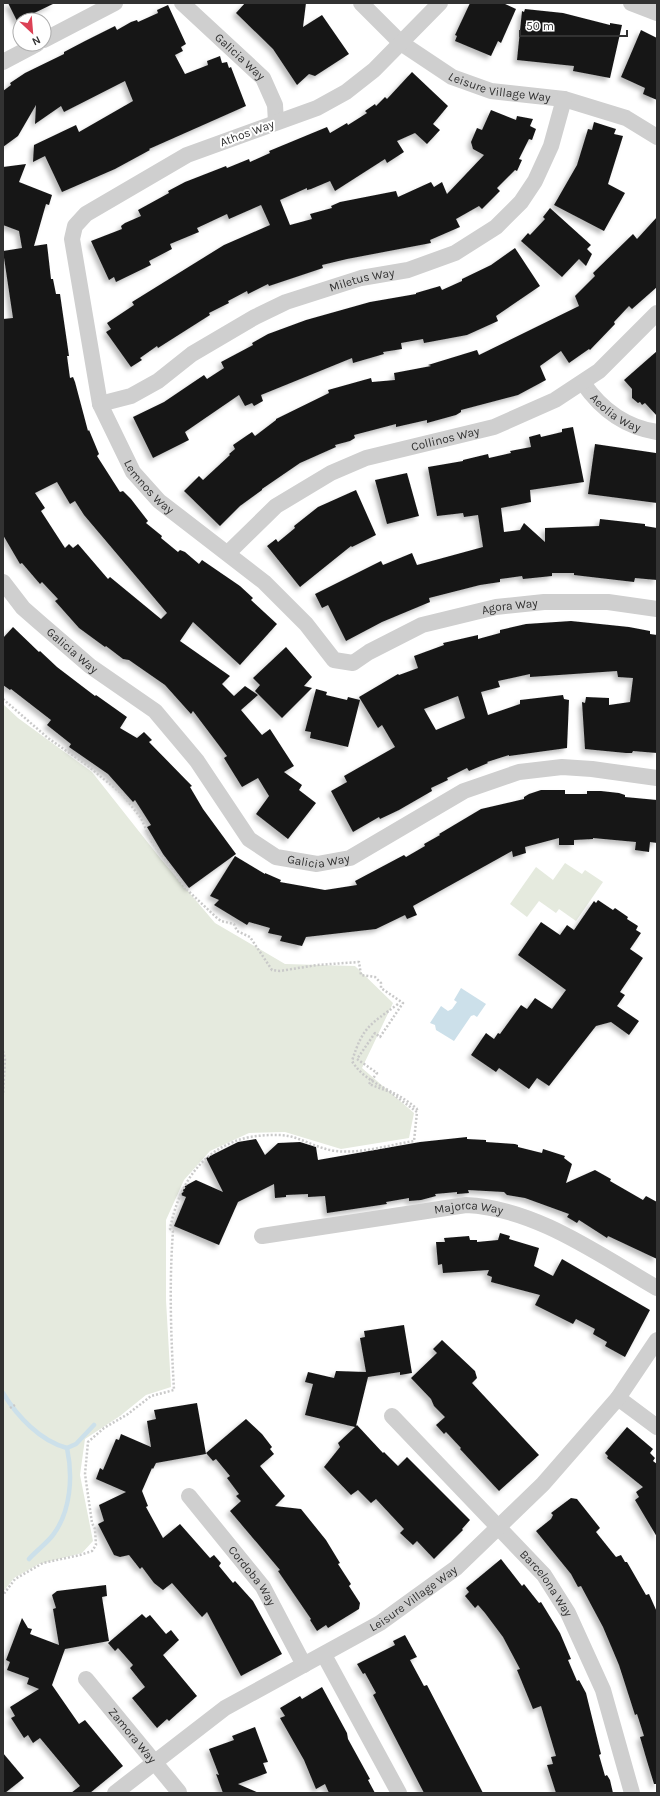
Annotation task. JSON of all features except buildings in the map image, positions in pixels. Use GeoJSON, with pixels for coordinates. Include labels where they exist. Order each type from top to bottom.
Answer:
{"type":"FeatureCollection","features":[{"type":"Feature","properties":{"kind":"street"},"geometry":{"type":"LineString","coordinates":[[52,36],[116,3]]}},
{"type":"Feature","properties":{"kind":"street","name":"Galicia Way"},"geometry":{"type":"LineString","coordinates":[[182,3],[264,78],[275,105],[276,122]]}},
{"type":"Feature","properties":{"kind":"street","name":"Leisure Village Way"},"geometry":{"type":"LineString","coordinates":[[361,3],[401,43],[452,77],[491,91],[564,99],[626,118],[657,137]]}},
{"type":"Feature","properties":{"kind":"street","name":"Athos Way"},"geometry":{"type":"LineString","coordinates":[[86,214],[187,155],[317,108],[346,92],[374,70],[440,3]]}},
{"type":"Feature","properties":{"kind":"street"},"geometry":{"type":"LineString","coordinates":[[631,3],[657,13]]}},
{"type":"Feature","properties":{"kind":"street"},"geometry":{"type":"LineString","coordinates":[[3,62],[22,52]]}},
{"type":"Feature","properties":{"kind":"street","name":"Miletus Way"},"geometry":{"type":"LineString","coordinates":[[100,404],[131,396],[158,381],[192,354],[255,317],[286,302],[361,278],[414,268],[455,253],[496,227],[521,202],[535,181],[552,146],[564,99]]}},
{"type":"Feature","properties":{"kind":"street","name":"Lemnos Way"},"geometry":{"type":"LineString","coordinates":[[86,214],[75,226],[72,239],[100,404],[133,472],[159,501],[264,582],[306,624],[334,660],[353,663],[369,652]]}},
{"type":"Feature","properties":{"kind":"street","name":"Collinos Way"},"geometry":{"type":"LineString","coordinates":[[228,553],[276,506],[331,473],[366,458],[494,427],[556,400],[599,371],[657,313]]}},
{"type":"Feature","properties":{"kind":"street","name":"Aeolia Way"},"geometry":{"type":"LineString","coordinates":[[582,383],[594,400],[612,415],[648,430],[657,432]]}},
{"type":"Feature","properties":{"kind":"street","name":"Galicia Way"},"geometry":{"type":"LineString","coordinates":[[3,582],[24,608],[90,666],[155,711],[197,761],[249,839],[276,857],[317,864],[350,858],[464,791],[519,772],[562,767],[592,769],[657,778]]}},
{"type":"Feature","properties":{"kind":"street","name":"Agora Way"},"geometry":{"type":"LineString","coordinates":[[369,652],[422,625],[496,607],[544,602],[608,602],[657,609]]}},
{"type":"Feature","properties":{"kind":"street","name":"Majorca Way"},"geometry":{"type":"LineString","coordinates":[[262,1236],[466,1205],[489,1206],[541,1222],[657,1288]]}},
{"type":"Feature","properties":{"kind":"street","name":"Leisure Village Way"},"geometry":{"type":"LineString","coordinates":[[115,1793],[225,1708],[324,1655],[386,1619],[456,1568],[543,1484],[618,1398],[657,1340]]}},
{"type":"Feature","properties":{"kind":"street"},"geometry":{"type":"LineString","coordinates":[[618,1398],[657,1427]]}},
{"type":"Feature","properties":{"kind":"street","name":"Barcelona Way"},"geometry":{"type":"LineString","coordinates":[[392,1416],[544,1575],[568,1613],[603,1690],[632,1793]]}},
{"type":"Feature","properties":{"kind":"street","name":"Cordoba Way"},"geometry":{"type":"LineString","coordinates":[[189,1496],[263,1587],[304,1665]]}},
{"type":"Feature","properties":{"kind":"street"},"geometry":{"type":"LineString","coordinates":[[324,1655],[399,1793]]}},
{"type":"Feature","properties":{"kind":"street","name":"Zamora Way"},"geometry":{"type":"LineString","coordinates":[[86,1679],[179,1792]]}},
{"type":"Feature","properties":{"kind":"path"},"geometry":{"type":"LineString","coordinates":[[3,699],[48,738],[92,769],[122,794],[140,818],[145,831],[152,842],[184,887],[221,921],[234,924],[237,931],[250,937],[272,970],[280,971],[323,964],[359,962],[361,975],[375,977],[381,982],[381,988],[403,1003],[380,1037],[375,1033],[356,1059],[377,1073],[369,1084],[390,1092],[417,1112],[414,1141],[349,1152],[334,1151],[290,1136],[260,1136],[240,1139],[222,1147],[204,1160],[190,1176],[174,1208],[170,1229],[173,1231],[170,1265],[170,1323],[174,1390],[151,1396],[128,1414],[104,1428],[88,1442],[84,1474],[92,1523],[95,1529],[95,1548],[88,1553],[44,1563],[15,1579],[3,1595]]}},
{"type":"Feature","properties":{"kind":"path"},"geometry":{"type":"LineString","coordinates":[[398,1004],[367,1028],[356,1044],[352,1061],[358,1071],[400,1096],[416,1109],[419,1108]]}},
{"type":"Feature","properties":{"kind":"path"},"geometry":{"type":"LineString","coordinates":[[3,1051],[5,1059],[3,1095]]}},
{"type":"Feature","properties":{"kind":"path"},"geometry":{"type":"LineString","coordinates":[[10,1408],[14,1405]]}},
{"type":"Feature","properties":{"kind":"shaded area"},"geometry":{"type":"Polygon","coordinates":[[[3,704],[18,718],[92,772],[160,858],[215,923],[285,964],[355,966],[393,1003],[362,1068],[414,1113],[409,1138],[341,1149],[285,1132],[249,1133],[210,1151],[184,1180],[166,1220],[166,1300],[171,1387],[146,1395],[120,1416],[85,1439],[80,1475],[93,1541],[82,1553],[39,1564],[14,1578],[3,1592],[3,704]]]}},
{"type":"Feature","properties":{"kind":"shaded area"},"geometry":{"type":"Polygon","coordinates":[[[565,863],[582,874],[585,870],[603,882],[576,921],[559,909],[556,913],[539,901],[527,917],[510,904],[536,867],[553,880],[565,863]]]}},
{"type":"Feature","properties":{"kind":"water"},"geometry":{"type":"Polygon","coordinates":[[[461,988],[486,1004],[477,1017],[474,1015],[471,1016],[454,1041],[436,1030],[435,1025],[430,1023],[441,1006],[448,1011],[452,1009],[457,1002],[454,1000],[461,988]]]}},
{"type":"Feature","properties":{"kind":"waterway"},"geometry":{"type":"LineString","coordinates":[[3,1393],[22,1419],[39,1434],[57,1445],[67,1448],[76,1444],[94,1425]]}},
{"type":"Feature","properties":{"kind":"waterway"},"geometry":{"type":"LineString","coordinates":[[29,1559],[53,1535],[64,1515],[70,1482],[67,1448]]}}]}
